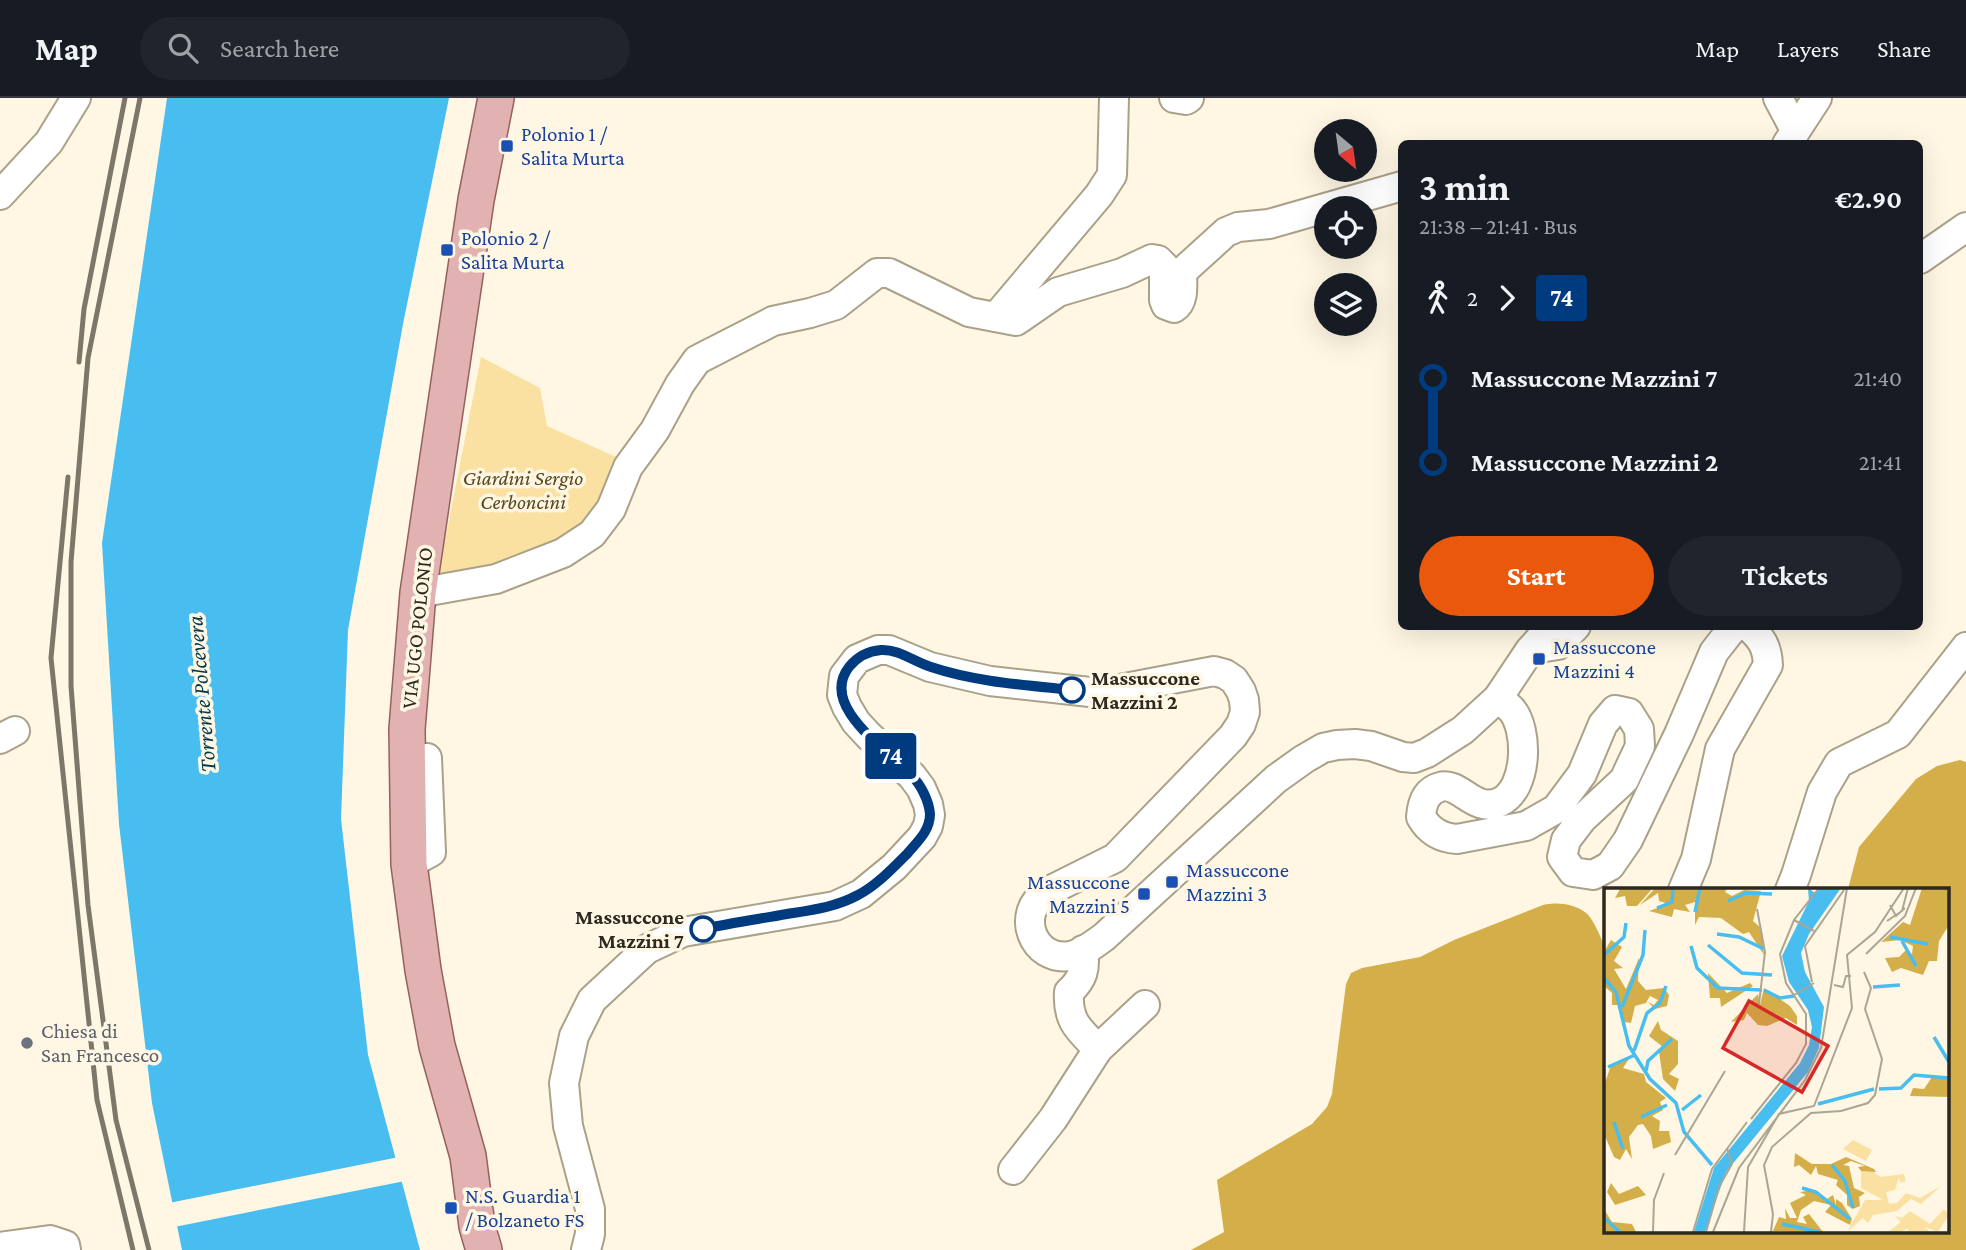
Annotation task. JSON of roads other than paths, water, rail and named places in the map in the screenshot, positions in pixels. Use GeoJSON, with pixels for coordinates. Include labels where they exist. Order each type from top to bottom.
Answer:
{"type":"FeatureCollection","features":[{"type":"Feature","properties":{"kind":"main road","name":"VIA UGO POLONIO"},"geometry":{"type":"LineString","coordinates":[[484,1250],[477,1226],[468,1156],[437,1046],[422,970],[409,864],[407,729],[418,593],[475,200],[496,98]]}},
{"type":"Feature","properties":{"kind":"street"},"geometry":{"type":"LineString","coordinates":[[0,195],[49,142],[76,98]]}},
{"type":"Feature","properties":{"kind":"street"},"geometry":{"type":"LineString","coordinates":[[996,317],[1099,195],[1112,175],[1114,98]]}},
{"type":"Feature","properties":{"kind":"street"},"geometry":{"type":"LineString","coordinates":[[1174,98],[1189,98]]}},
{"type":"Feature","properties":{"kind":"street"},"geometry":{"type":"LineString","coordinates":[[1778,98],[1791,137]]}},
{"type":"Feature","properties":{"kind":"street"},"geometry":{"type":"LineString","coordinates":[[1791,137],[1817,98]]}},
{"type":"Feature","properties":{"kind":"street"},"geometry":{"type":"LineString","coordinates":[[418,593],[496,579],[563,553],[592,534],[611,509],[628,467],[697,360],[773,321],[836,305],[877,273],[889,273],[969,312],[1016,321],[1058,292],[1122,273],[1152,260],[1162,262],[1164,266],[1164,300],[1166,305],[1174,308],[1181,299],[1182,272],[1226,232],[1269,224],[1398,188]]}},
{"type":"Feature","properties":{"kind":"street"},"geometry":{"type":"LineString","coordinates":[[1923,257],[1966,227]]}},
{"type":"Feature","properties":{"kind":"street"},"geometry":{"type":"LineString","coordinates":[[586,1250],[590,1234],[590,1209],[568,1126],[565,1083],[574,1036],[592,1000],[647,949],[683,932],[835,906],[861,894],[894,867],[922,837],[928,826],[928,804],[921,788],[912,776],[862,729],[847,708],[842,695],[844,676],[857,659],[878,650],[889,650],[930,667],[990,681],[1100,693],[1214,671],[1234,680],[1244,700],[1245,712],[1241,724],[1224,746],[1115,858],[1047,892],[1034,904],[1031,911],[1031,928],[1039,945],[1055,956],[1073,956],[1104,937],[1276,779],[1323,748],[1354,744],[1414,758],[1464,730],[1498,698],[1530,650],[1548,630]]}},
{"type":"Feature","properties":{"kind":"street"},"geometry":{"type":"LineString","coordinates":[[1530,650],[1558,645],[1572,630]]}},
{"type":"Feature","properties":{"kind":"street"},"geometry":{"type":"LineString","coordinates":[[1498,698],[1512,710],[1524,751],[1518,781],[1512,792],[1502,802],[1490,805],[1470,799],[1453,788],[1436,788],[1424,800],[1421,817],[1431,830],[1447,838],[1457,839],[1526,826],[1556,810],[1582,774],[1603,724],[1615,710],[1629,713],[1639,729],[1640,746],[1624,780],[1582,819],[1566,840],[1562,857],[1573,872],[1593,875],[1610,866],[1628,840],[1679,734],[1714,652],[1731,630]]}},
{"type":"Feature","properties":{"kind":"street"},"geometry":{"type":"LineString","coordinates":[[1684,888],[1696,859],[1720,749],[1768,665],[1767,650],[1752,630]]}},
{"type":"Feature","properties":{"kind":"street"},"geometry":{"type":"LineString","coordinates":[[1791,888],[1822,792],[1839,763],[1898,734],[1966,647]]}},
{"type":"Feature","properties":{"kind":"street"},"geometry":{"type":"LineString","coordinates":[[409,864],[430,852],[427,758]]}},
{"type":"Feature","properties":{"kind":"street"},"geometry":{"type":"LineString","coordinates":[[1083,950],[1086,965],[1080,982],[1069,992],[1068,1009],[1077,1028],[1098,1049]]}},
{"type":"Feature","properties":{"kind":"street"},"geometry":{"type":"LineString","coordinates":[[1013,1170],[1053,1119],[1098,1049],[1145,1005]]}},
{"type":"Feature","properties":{"kind":"street"},"geometry":{"type":"LineString","coordinates":[[0,1247],[50,1240],[66,1248]]}},
{"type":"Feature","properties":{"kind":"water","name":"Torrente Polcevera"},"geometry":{"type":"Polygon","coordinates":[[[167,98],[449,98],[403,324],[348,630],[341,819],[368,1055],[420,1250],[182,1250],[152,1103],[119,824],[102,543],[167,98]]]}},
{"type":"Feature","properties":{"kind":"railway"},"geometry":{"type":"LineString","coordinates":[[79,362],[84,309],[125,98]]}},
{"type":"Feature","properties":{"kind":"railway"},"geometry":{"type":"LineString","coordinates":[[140,98],[88,358],[71,562],[71,686],[88,905],[116,1120],[149,1250]]}},
{"type":"Feature","properties":{"kind":"railway"},"geometry":{"type":"LineString","coordinates":[[68,477],[51,658],[97,1100],[133,1250]]}},
{"type":"Feature","properties":{"kind":"place","name":"Polonio 1 / Salita Murta"},"geometry":{"type":"Point","coordinates":[507,146]}},
{"type":"Feature","properties":{"kind":"place","name":"Polonio 2 / Salita Murta"},"geometry":{"type":"Point","coordinates":[447,250]}},
{"type":"Feature","properties":{"kind":"place","name":"Massuccone Mazzini 4"},"geometry":{"type":"Point","coordinates":[1539,659]}},
{"type":"Feature","properties":{"kind":"place","name":"Massuccone Mazzini 2"},"geometry":{"type":"Point","coordinates":[1072,690]}},
{"type":"Feature","properties":{"kind":"place","name":"Massuccone Mazzini 3"},"geometry":{"type":"Point","coordinates":[1172,882]}},
{"type":"Feature","properties":{"kind":"place","name":"Massuccone Mazzini 5"},"geometry":{"type":"Point","coordinates":[1144,894]}},
{"type":"Feature","properties":{"kind":"place","name":"Massuccone Mazzini 7"},"geometry":{"type":"Point","coordinates":[703,929]}},
{"type":"Feature","properties":{"kind":"place","name":"Chiesa di San Francesco"},"geometry":{"type":"Point","coordinates":[27,1043]}},
{"type":"Feature","properties":{"kind":"place","name":"N.S. Guardia 1 / Bolzaneto FS"},"geometry":{"type":"Point","coordinates":[451,1208]}},
{"type":"Feature","properties":{"kind":"park label","name":"Giardini Sergio Cerboncini"},"geometry":{"type":"Point","coordinates":[523,490]}}]}
